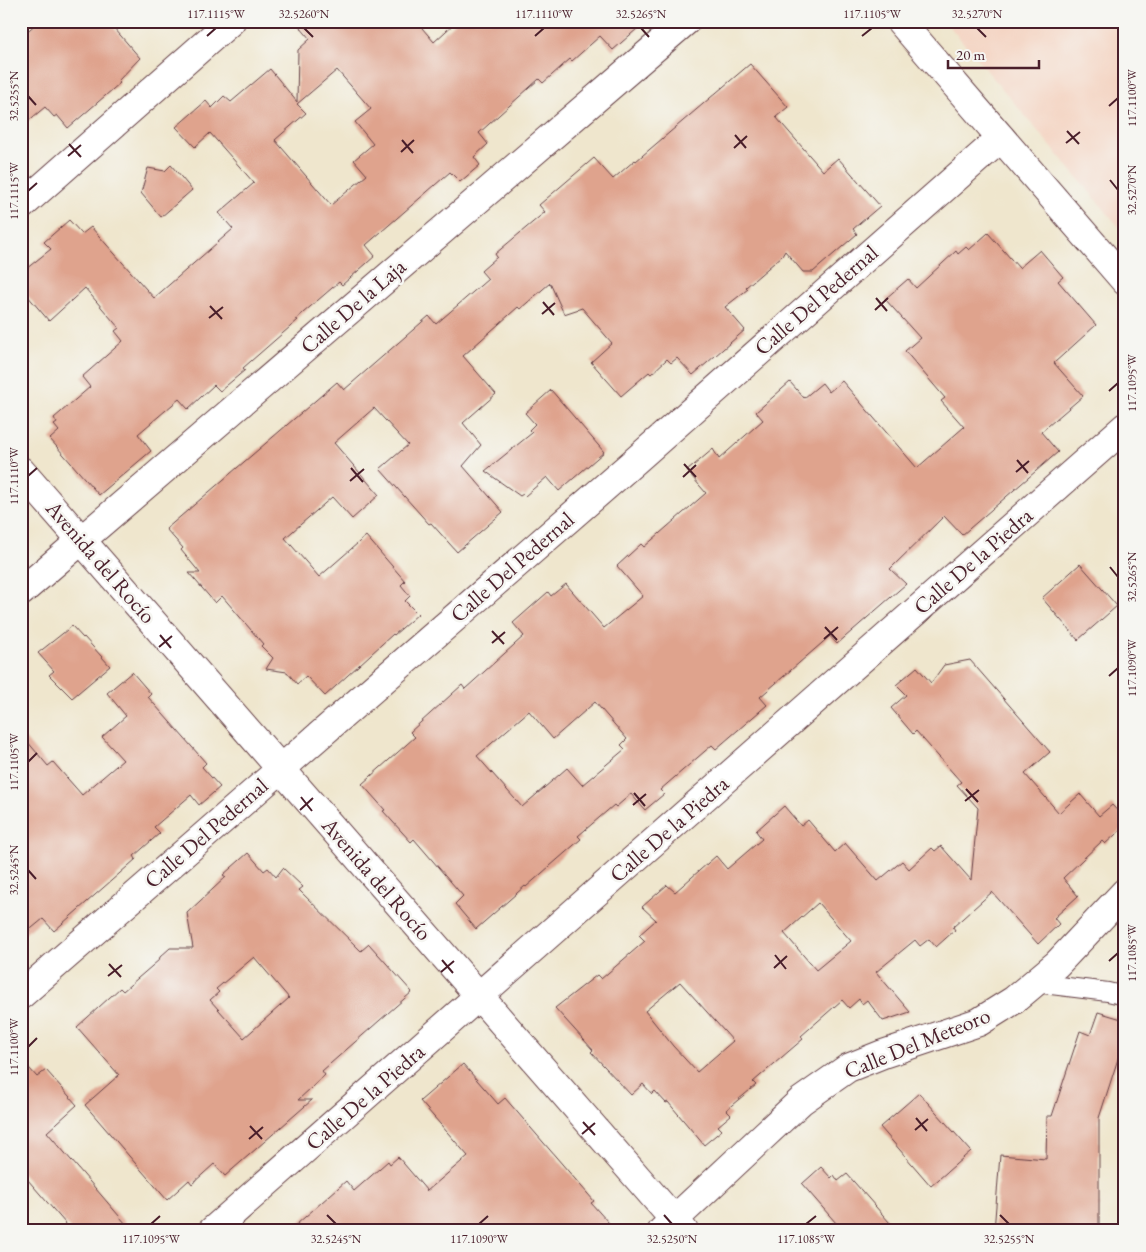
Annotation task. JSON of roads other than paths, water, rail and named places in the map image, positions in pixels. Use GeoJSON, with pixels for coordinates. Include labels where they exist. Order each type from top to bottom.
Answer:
{"type":"FeatureCollection","features":[{"type":"Feature","properties":{"kind":"street"},"geometry":{"type":"LineString","coordinates":[[21,206],[231,21]]}},
{"type":"Feature","properties":{"kind":"street","name":"Calle De la Laja"},"geometry":{"type":"LineString","coordinates":[[21,592],[686,21]]}},
{"type":"Feature","properties":{"kind":"street"},"geometry":{"type":"LineString","coordinates":[[900,21],[1125,281]]}},
{"type":"Feature","properties":{"kind":"street","name":"Calle Del Pedernal"},"geometry":{"type":"LineString","coordinates":[[21,995],[1001,138]]}},
{"type":"Feature","properties":{"kind":"street","name":"Calle De la Piedra"},"geometry":{"type":"LineString","coordinates":[[212,1231],[480,997],[1125,427]]}},
{"type":"Feature","properties":{"kind":"street","name":"Avenida del Rocío"},"geometry":{"type":"LineString","coordinates":[[21,471],[480,997],[673,1227]]}},
{"type":"Feature","properties":{"kind":"street","name":"Calle Del Meteoro"},"geometry":{"type":"LineString","coordinates":[[673,1227],[801,1101],[848,1068],[883,1054],[979,1022],[1014,1000],[1057,964],[1125,892]]}},
{"type":"Feature","properties":{"kind":"lane"},"geometry":{"type":"LineString","coordinates":[[1035,983],[1108,992],[1125,996]]}}]}
